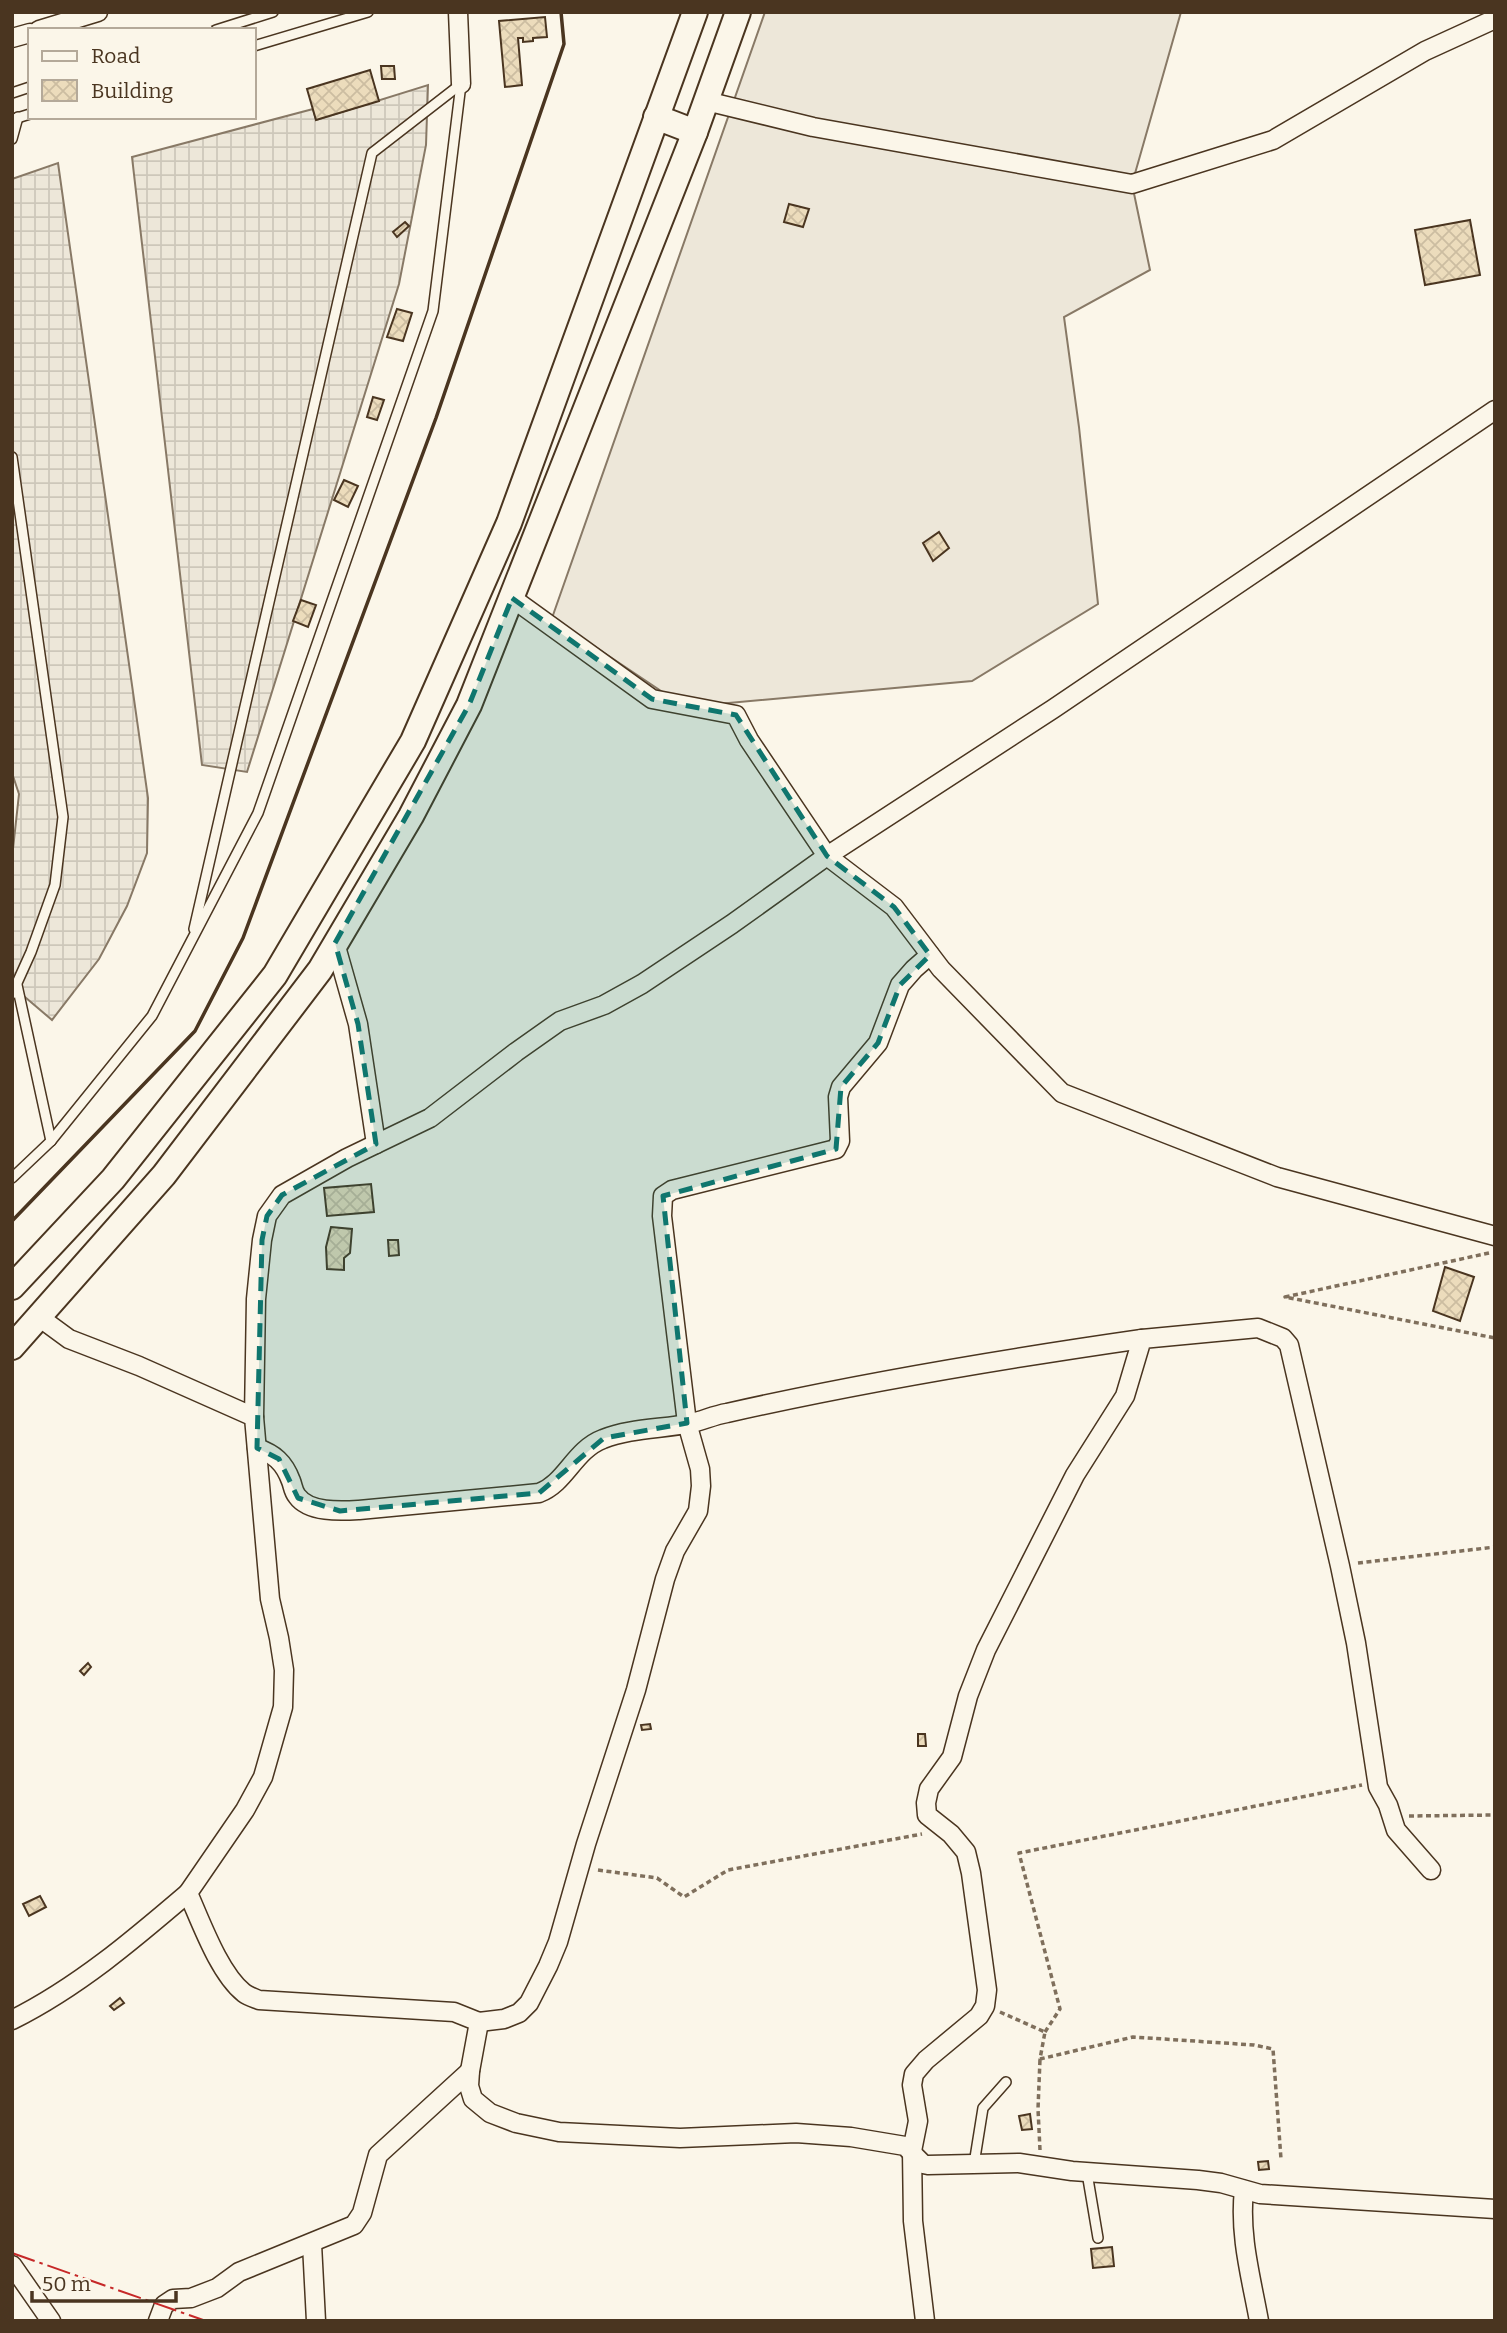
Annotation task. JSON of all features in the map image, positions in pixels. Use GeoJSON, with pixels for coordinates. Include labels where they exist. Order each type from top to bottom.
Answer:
{"type":"FeatureCollection","features":[{"type":"Feature","properties":{"kind":"main road"},"geometry":{"type":"LineString","coordinates":[[12,1287],[113,1179],[275,975],[413,740],[509,523],[695,12]]}},
{"type":"Feature","properties":{"kind":"main road"},"geometry":{"type":"LineString","coordinates":[[12,1347],[164,1175],[320,970],[411,816],[469,705],[695,132],[738,12]]}},
{"type":"Feature","properties":{"kind":"main road"},"geometry":{"type":"LineString","coordinates":[[656,117],[695,132]]}},
{"type":"Feature","properties":{"kind":"street"},"geometry":{"type":"LineString","coordinates":[[46,28],[98,12]]}},
{"type":"Feature","properties":{"kind":"street"},"geometry":{"type":"LineString","coordinates":[[458,12],[461,84]]}},
{"type":"Feature","properties":{"kind":"street"},"geometry":{"type":"LineString","coordinates":[[706,101],[813,127],[1132,184],[1273,140],[1425,51],[1495,19]]}},
{"type":"Feature","properties":{"kind":"street"},"geometry":{"type":"LineString","coordinates":[[12,2020],[70,1987],[102,1964],[188,1893],[245,1810],[263,1777],[283,1707],[284,1670],[270,1599],[254,1417],[256,1299],[267,1216],[282,1195],[430,1118],[560,1021],[604,1004],[642,984],[827,856],[1053,709],[1495,410]]}},
{"type":"Feature","properties":{"kind":"street"},"geometry":{"type":"LineString","coordinates":[[512,598],[652,699],[736,715],[749,740],[827,856],[894,907],[940,969],[1062,1093],[1277,1177],[1495,1236]]}},
{"type":"Feature","properties":{"kind":"street"},"geometry":{"type":"LineString","coordinates":[[335,943],[358,1024],[376,1144]]}},
{"type":"Feature","properties":{"kind":"street"},"geometry":{"type":"LineString","coordinates":[[188,1893],[232,1979],[245,1994],[259,2000],[454,2012],[480,2022],[504,2019],[519,2013],[529,2003],[558,1942],[636,1690],[665,1579],[675,1551],[698,1511],[700,1469],[687,1423],[662,1216],[663,1196],[672,1190],[836,1149],[840,1141],[838,1097],[841,1087],[878,1043],[901,985],[930,955]]}},
{"type":"Feature","properties":{"kind":"street"},"geometry":{"type":"LineString","coordinates":[[39,1317],[69,1339],[139,1366],[254,1417]]}},
{"type":"Feature","properties":{"kind":"street"},"geometry":{"type":"LineString","coordinates":[[257,1448],[279,1459],[286,1469],[294,1492],[305,1503],[341,1511],[539,1493],[552,1489],[580,1454],[604,1438],[1021,1357],[1142,1339],[1258,1328],[1283,1338],[1292,1354],[1356,1643],[1377,1782],[1396,1830],[1431,1870]]}},
{"type":"Feature","properties":{"kind":"street"},"geometry":{"type":"LineString","coordinates":[[925,2321],[913,2221],[912,2151],[918,2121],[912,2096],[914,2074],[926,2060],[979,2016],[985,2006],[987,1990],[966,1852],[951,1834],[927,1815],[929,1789],[952,1757],[968,1696],[986,1650],[1075,1475],[1125,1396],[1142,1339]]}},
{"type":"Feature","properties":{"kind":"street"},"geometry":{"type":"LineString","coordinates":[[480,2022],[470,2071],[469,2086],[473,2099],[500,2118],[535,2128],[559,2132],[680,2138],[796,2133],[850,2137],[905,2146],[919,2161],[928,2165],[1019,2163],[1087,2173],[1198,2180],[1261,2194],[1495,2210]]}},
{"type":"Feature","properties":{"kind":"street"},"geometry":{"type":"LineString","coordinates":[[158,2321],[164,2305],[173,2299],[191,2298],[217,2288],[239,2272],[354,2225],[362,2213],[378,2155],[470,2071]]}},
{"type":"Feature","properties":{"kind":"street"},"geometry":{"type":"LineString","coordinates":[[1244,2190],[1244,2241],[1259,2321]]}},
{"type":"Feature","properties":{"kind":"street"},"geometry":{"type":"LineString","coordinates":[[312,2244],[316,2321]]}},
{"type":"Feature","properties":{"kind":"street"},"geometry":{"type":"LineString","coordinates":[[12,2265],[51,2321]]}},
{"type":"Feature","properties":{"kind":"lane"},"geometry":{"type":"LineString","coordinates":[[222,28],[273,12]]}},
{"type":"Feature","properties":{"kind":"lane"},"geometry":{"type":"LineString","coordinates":[[256,46],[368,12]]}},
{"type":"Feature","properties":{"kind":"lane"},"geometry":{"type":"LineString","coordinates":[[191,940],[372,153],[461,84]]}},
{"type":"Feature","properties":{"kind":"lane"},"geometry":{"type":"LineString","coordinates":[[12,1178],[51,1141],[152,1016],[258,813],[433,311],[461,84]]}},
{"type":"Feature","properties":{"kind":"lane"},"geometry":{"type":"LineString","coordinates":[[12,139],[15,118]]}},
{"type":"Feature","properties":{"kind":"lane"},"geometry":{"type":"LineString","coordinates":[[12,457],[63,817],[55,885],[31,953],[14,989],[51,1141]]}},
{"type":"Feature","properties":{"kind":"lane"},"geometry":{"type":"LineString","coordinates":[[974,2164],[984,2108],[1006,2082]]}},
{"type":"Feature","properties":{"kind":"lane"},"geometry":{"type":"LineString","coordinates":[[1087,2173],[1098,2238]]}},
{"type":"Feature","properties":{"kind":"path"},"geometry":{"type":"LineString","coordinates":[[1495,1252],[1285,1297],[1495,1338]]}},
{"type":"Feature","properties":{"kind":"path"},"geometry":{"type":"LineString","coordinates":[[1340,1566],[1495,1547]]}},
{"type":"Feature","properties":{"kind":"path"},"geometry":{"type":"LineString","coordinates":[[1040,2166],[1040,2059],[1045,2032],[1060,2009],[1019,1853],[1377,1782]]}},
{"type":"Feature","properties":{"kind":"path"},"geometry":{"type":"LineString","coordinates":[[1392,1816],[1495,1815]]}},
{"type":"Feature","properties":{"kind":"path"},"geometry":{"type":"LineString","coordinates":[[579,1868],[657,1878],[684,1897],[729,1870],[945,1829]]}},
{"type":"Feature","properties":{"kind":"path"},"geometry":{"type":"LineString","coordinates":[[985,2006],[1045,2032]]}},
{"type":"Feature","properties":{"kind":"path"},"geometry":{"type":"LineString","coordinates":[[1040,2059],[1133,2037],[1254,2045],[1273,2049],[1281,2159]]}},
{"type":"Feature","properties":{"kind":"highlighted area"},"geometry":{"type":"Polygon","coordinates":[[[512,598],[652,699],[736,715],[827,856],[894,907],[930,955],[900,985],[878,1043],[841,1087],[836,1149],[663,1196],[687,1423],[604,1438],[539,1493],[340,1511],[298,1498],[279,1459],[257,1448],[262,1240],[267,1216],[282,1195],[376,1144],[358,1024],[335,943],[469,705],[512,598]]]}},
{"type":"Feature","properties":{"kind":"shaded area"},"geometry":{"type":"Polygon","coordinates":[[[765,12],[1181,12],[1132,184],[1150,270],[1064,317],[1098,604],[972,681],[685,707],[552,618],[765,12]]]}},
{"type":"Feature","properties":{"kind":"shaded area"},"geometry":{"type":"Polygon","coordinates":[[[428,85],[426,145],[399,284],[247,772],[202,765],[132,157],[313,109],[316,120],[428,85]]]}},
{"type":"Feature","properties":{"kind":"shaded area"},"geometry":{"type":"Polygon","coordinates":[[[58,163],[148,798],[147,853],[127,906],[99,959],[52,1020],[12,986],[12,858],[19,794],[12,773],[12,179],[58,163]]]}},
{"type":"Feature","properties":{"kind":"building"},"geometry":{"type":"Polygon","coordinates":[[[545,17],[547,37],[523,42],[523,38],[518,38],[522,85],[505,87],[499,21],[545,17]]]}},
{"type":"Feature","properties":{"kind":"building"},"geometry":{"type":"Polygon","coordinates":[[[381,66],[394,66],[395,79],[382,79],[381,66]]]}},
{"type":"Feature","properties":{"kind":"building"},"geometry":{"type":"Polygon","coordinates":[[[370,70],[379,101],[316,120],[307,89],[370,70]]]}},
{"type":"Feature","properties":{"kind":"building"},"geometry":{"type":"Polygon","coordinates":[[[789,204],[809,209],[803,227],[784,222],[789,204]]]}},
{"type":"Feature","properties":{"kind":"building"},"geometry":{"type":"Polygon","coordinates":[[[1470,220],[1480,275],[1425,285],[1415,230],[1470,220]]]}},
{"type":"Feature","properties":{"kind":"building"},"geometry":{"type":"Polygon","coordinates":[[[405,222],[409,226],[397,237],[393,232],[405,222]]]}},
{"type":"Feature","properties":{"kind":"building"},"geometry":{"type":"Polygon","coordinates":[[[397,309],[412,313],[403,341],[387,337],[397,309]]]}},
{"type":"Feature","properties":{"kind":"building"},"geometry":{"type":"Polygon","coordinates":[[[373,397],[384,400],[377,420],[367,417],[373,397]]]}},
{"type":"Feature","properties":{"kind":"building"},"geometry":{"type":"Polygon","coordinates":[[[344,480],[358,486],[348,507],[334,500],[344,480]]]}},
{"type":"Feature","properties":{"kind":"building"},"geometry":{"type":"Polygon","coordinates":[[[939,532],[949,548],[933,561],[923,543],[939,532]]]}},
{"type":"Feature","properties":{"kind":"building"},"geometry":{"type":"Polygon","coordinates":[[[301,600],[316,605],[308,627],[293,621],[301,600]]]}},
{"type":"Feature","properties":{"kind":"building"},"geometry":{"type":"Polygon","coordinates":[[[371,1184],[374,1212],[327,1216],[324,1188],[371,1184]]]}},
{"type":"Feature","properties":{"kind":"building"},"geometry":{"type":"Polygon","coordinates":[[[331,1227],[352,1229],[350,1253],[344,1258],[344,1270],[327,1269],[326,1247],[331,1227]]]}},
{"type":"Feature","properties":{"kind":"building"},"geometry":{"type":"Polygon","coordinates":[[[388,1240],[398,1240],[399,1255],[389,1256],[388,1240]]]}},
{"type":"Feature","properties":{"kind":"building"},"geometry":{"type":"Polygon","coordinates":[[[1445,1267],[1474,1277],[1460,1321],[1433,1311],[1445,1267]]]}},
{"type":"Feature","properties":{"kind":"building"},"geometry":{"type":"Polygon","coordinates":[[[88,1663],[91,1667],[84,1675],[80,1671],[88,1663]]]}},
{"type":"Feature","properties":{"kind":"building"},"geometry":{"type":"Polygon","coordinates":[[[650,1724],[651,1729],[642,1730],[641,1725],[650,1724]]]}},
{"type":"Feature","properties":{"kind":"building"},"geometry":{"type":"Polygon","coordinates":[[[918,1734],[925,1734],[926,1746],[918,1746],[918,1734]]]}},
{"type":"Feature","properties":{"kind":"building"},"geometry":{"type":"Polygon","coordinates":[[[40,1896],[46,1907],[29,1916],[23,1904],[40,1896]]]}},
{"type":"Feature","properties":{"kind":"building"},"geometry":{"type":"Polygon","coordinates":[[[120,1998],[124,2003],[114,2010],[110,2006],[120,1998]]]}},
{"type":"Feature","properties":{"kind":"building"},"geometry":{"type":"Polygon","coordinates":[[[1030,2114],[1032,2129],[1022,2130],[1019,2116],[1030,2114]]]}},
{"type":"Feature","properties":{"kind":"building"},"geometry":{"type":"Polygon","coordinates":[[[1268,2161],[1269,2169],[1259,2170],[1258,2162],[1268,2161]]]}},
{"type":"Feature","properties":{"kind":"building"},"geometry":{"type":"Polygon","coordinates":[[[1112,2247],[1114,2266],[1093,2268],[1091,2249],[1112,2247]]]}},
{"type":"Feature","properties":{"kind":"wall"},"geometry":{"type":"LineString","coordinates":[[12,1221],[195,1031],[243,938],[436,418],[564,44],[561,12]]}},
{"type":"Feature","properties":{"kind":"power"},"geometry":{"type":"LineString","coordinates":[[12,2253],[206,2321]]}}]}
